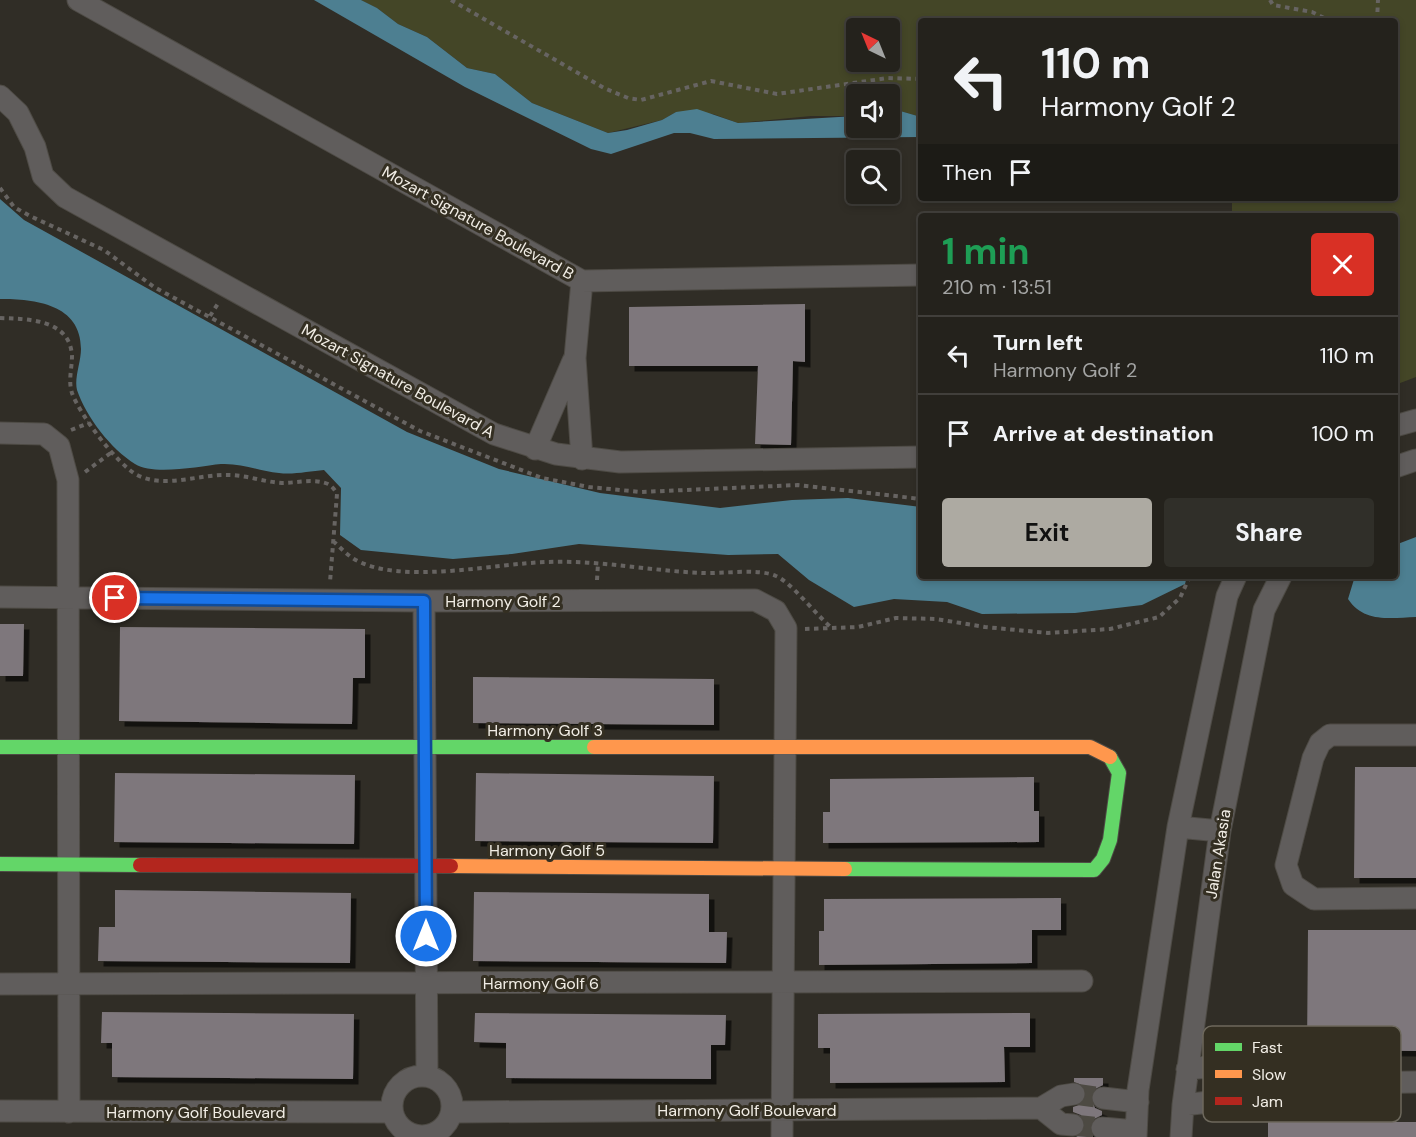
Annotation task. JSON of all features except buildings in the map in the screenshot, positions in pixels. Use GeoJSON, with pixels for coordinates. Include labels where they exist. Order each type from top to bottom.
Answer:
{"type":"FeatureCollection","features":[{"type":"Feature","properties":{"kind":"street","name":"Mozart Signature Boulevard B"},"geometry":{"type":"LineString","coordinates":[[78,0],[582,281],[918,275]]}},
{"type":"Feature","properties":{"kind":"street","name":"Mozart Signature Boulevard A"},"geometry":{"type":"LineString","coordinates":[[0,96],[18,113],[35,147],[43,176],[65,197],[494,434],[535,449],[582,459],[620,462],[918,457]]}},
{"type":"Feature","properties":{"kind":"street"},"geometry":{"type":"LineString","coordinates":[[582,281],[575,358],[582,459]]}},
{"type":"Feature","properties":{"kind":"street"},"geometry":{"type":"LineString","coordinates":[[535,449],[575,358]]}},
{"type":"Feature","properties":{"kind":"street"},"geometry":{"type":"LineString","coordinates":[[1398,425],[1416,420]]}},
{"type":"Feature","properties":{"kind":"street"},"geometry":{"type":"LineString","coordinates":[[0,433],[44,434],[59,446],[68,480],[69,1112]]}},
{"type":"Feature","properties":{"kind":"street"},"geometry":{"type":"LineString","coordinates":[[1398,466],[1416,460]]}},
{"type":"Feature","properties":{"kind":"street"},"geometry":{"type":"LineString","coordinates":[[1102,1128],[1136,1134],[1138,1102],[1178,827],[1227,596],[1235,579]]}},
{"type":"Feature","properties":{"kind":"street","name":"Jalan Akasia"},"geometry":{"type":"LineString","coordinates":[[1181,1137],[1187,1069],[1220,831],[1264,609],[1279,579]]}},
{"type":"Feature","properties":{"kind":"street","name":"Harmony Golf 2"},"geometry":{"type":"LineString","coordinates":[[0,597],[328,601],[755,600],[776,611],[786,628]]}},
{"type":"Feature","properties":{"kind":"street"},"geometry":{"type":"LineString","coordinates":[[424,601],[427,1076]]}},
{"type":"Feature","properties":{"kind":"street"},"geometry":{"type":"LineString","coordinates":[[782,1137],[786,628]]}},
{"type":"Feature","properties":{"kind":"street"},"geometry":{"type":"LineString","coordinates":[[1416,735],[1330,735],[1320,743],[1313,758],[1286,865],[1293,885],[1314,899],[1416,898]]}},
{"type":"Feature","properties":{"kind":"street","name":"Harmony Golf 3"},"geometry":{"type":"LineString","coordinates":[[0,747],[1090,747],[1109,756],[1119,773],[1110,840],[1103,860],[1094,870]]}},
{"type":"Feature","properties":{"kind":"street"},"geometry":{"type":"LineString","coordinates":[[1178,827],[1220,831]]}},
{"type":"Feature","properties":{"kind":"street","name":"Harmony Golf 5"},"geometry":{"type":"LineString","coordinates":[[0,864],[1094,870]]}},
{"type":"Feature","properties":{"kind":"street","name":"Harmony Golf 6"},"geometry":{"type":"LineString","coordinates":[[0,984],[1082,981]]}},
{"type":"Feature","properties":{"kind":"street"},"geometry":{"type":"LineString","coordinates":[[1187,1069],[1203,1067]]}},
{"type":"Feature","properties":{"kind":"street"},"geometry":{"type":"LineString","coordinates":[[417,1076],[427,1076],[438,1080],[447,1088],[453,1099],[453,1112],[438,1131],[418,1137],[408,1133],[392,1112],[392,1102],[401,1085],[417,1076]]}},
{"type":"Feature","properties":{"kind":"street"},"geometry":{"type":"LineString","coordinates":[[1401,1083],[1416,1083]]}},
{"type":"Feature","properties":{"kind":"street","name":"Harmony Golf Boulevard"},"geometry":{"type":"LineString","coordinates":[[453,1112],[1041,1108],[1061,1096],[1074,1094]]}},
{"type":"Feature","properties":{"kind":"street"},"geometry":{"type":"LineString","coordinates":[[1103,1098],[1138,1102]]}},
{"type":"Feature","properties":{"kind":"street"},"geometry":{"type":"LineString","coordinates":[[1183,1104],[1203,1102]]}},
{"type":"Feature","properties":{"kind":"street"},"geometry":{"type":"LineString","coordinates":[[1041,1108],[1061,1124],[1073,1125]]}},
{"type":"Feature","properties":{"kind":"street","name":"Harmony Golf Boulevard"},"geometry":{"type":"LineString","coordinates":[[0,1111],[392,1112]]}},
{"type":"Feature","properties":{"kind":"path"},"geometry":{"type":"LineString","coordinates":[[451,0],[604,88],[628,98],[641,100],[711,81],[728,82],[777,94],[888,78],[918,79]]}},
{"type":"Feature","properties":{"kind":"path"},"geometry":{"type":"LineString","coordinates":[[1270,0],[1273,5],[1312,12],[1324,18]]}},
{"type":"Feature","properties":{"kind":"path"},"geometry":{"type":"LineString","coordinates":[[1377,18],[1378,0]]}},
{"type":"Feature","properties":{"kind":"path"},"geometry":{"type":"LineString","coordinates":[[0,318],[35,319],[51,324],[66,336],[70,344],[72,393],[89,423],[112,452],[137,474],[171,481],[229,475],[282,483],[313,481],[329,484],[337,494],[328,601]]}},
{"type":"Feature","properties":{"kind":"path"},"geometry":{"type":"LineString","coordinates":[[68,480],[80,476],[112,452]]}},
{"type":"Feature","properties":{"kind":"path"},"geometry":{"type":"LineString","coordinates":[[333,541],[355,559],[369,565],[408,571],[455,571],[548,562],[597,563],[701,573],[764,573],[785,581],[832,628]]}},
{"type":"Feature","properties":{"kind":"path"},"geometry":{"type":"LineString","coordinates":[[786,628],[858,627],[896,618],[936,619],[985,627],[1048,633],[1110,629],[1159,616],[1180,598],[1189,579]]}},
{"type":"Feature","properties":{"kind":"green space"},"geometry":{"type":"Polygon","coordinates":[[[361,0],[1416,0],[1416,377],[1398,384],[1398,213],[1232,213],[1232,201],[1398,201],[1398,18],[918,18],[918,116],[900,111],[900,84],[846,84],[846,116],[811,116],[738,123],[713,114],[676,112],[662,120],[608,133],[532,103],[495,74],[467,68],[427,37],[398,24],[377,8],[361,0]]]}},
{"type":"Feature","properties":{"kind":"water"},"geometry":{"type":"Polygon","coordinates":[[[314,0],[361,0],[377,8],[398,24],[427,37],[467,68],[495,74],[532,103],[608,133],[662,120],[676,112],[697,109],[738,123],[846,117],[846,138],[714,139],[690,133],[674,133],[611,154],[591,149],[465,87],[314,0]]]}},
{"type":"Feature","properties":{"kind":"water"},"geometry":{"type":"Polygon","coordinates":[[[900,111],[918,116],[918,137],[900,137],[900,111]]]}},
{"type":"Feature","properties":{"kind":"water"},"geometry":{"type":"Polygon","coordinates":[[[0,199],[24,220],[407,432],[499,469],[600,493],[720,508],[792,500],[848,498],[918,507],[918,579],[1186,579],[1185,584],[1142,605],[1075,613],[982,614],[947,602],[894,599],[854,607],[809,580],[778,554],[728,555],[579,544],[512,554],[453,559],[361,550],[340,535],[341,488],[324,470],[284,473],[221,464],[165,470],[143,468],[126,458],[100,431],[86,411],[77,390],[76,380],[81,349],[79,334],[73,322],[65,313],[54,307],[27,300],[0,299],[0,199]]]}},
{"type":"Feature","properties":{"kind":"water"},"geometry":{"type":"Polygon","coordinates":[[[1416,537],[1416,617],[1370,616],[1354,607],[1348,599],[1354,579],[1398,579],[1398,544],[1416,537]]]}},
{"type":"Feature","properties":{"kind":"tunnel"},"geometry":{"type":"LineString","coordinates":[[1074,1094],[1103,1098]]}},
{"type":"Feature","properties":{"kind":"tunnel"},"geometry":{"type":"LineString","coordinates":[[1073,1125],[1102,1128]]}},
{"type":"Feature","properties":{"kind":"traffic: fast"},"geometry":{"type":"LineString","coordinates":[[0,747],[594,747]]}},
{"type":"Feature","properties":{"kind":"traffic: fast"},"geometry":{"type":"LineString","coordinates":[[845,869],[1094,870],[1103,859],[1110,840],[1119,773],[1110,757]]}},
{"type":"Feature","properties":{"kind":"traffic: fast"},"geometry":{"type":"LineString","coordinates":[[0,864],[140,865]]}},
{"type":"Feature","properties":{"kind":"traffic: slow"},"geometry":{"type":"LineString","coordinates":[[594,747],[1090,747],[1110,757]]}},
{"type":"Feature","properties":{"kind":"traffic: slow"},"geometry":{"type":"LineString","coordinates":[[451,866],[845,869]]}},
{"type":"Feature","properties":{"kind":"traffic: jam"},"geometry":{"type":"LineString","coordinates":[[140,865],[451,866]]}},
{"type":"Feature","properties":{"kind":"route"},"geometry":{"type":"LineString","coordinates":[[115,598],[424,601],[426,936]]}}]}
